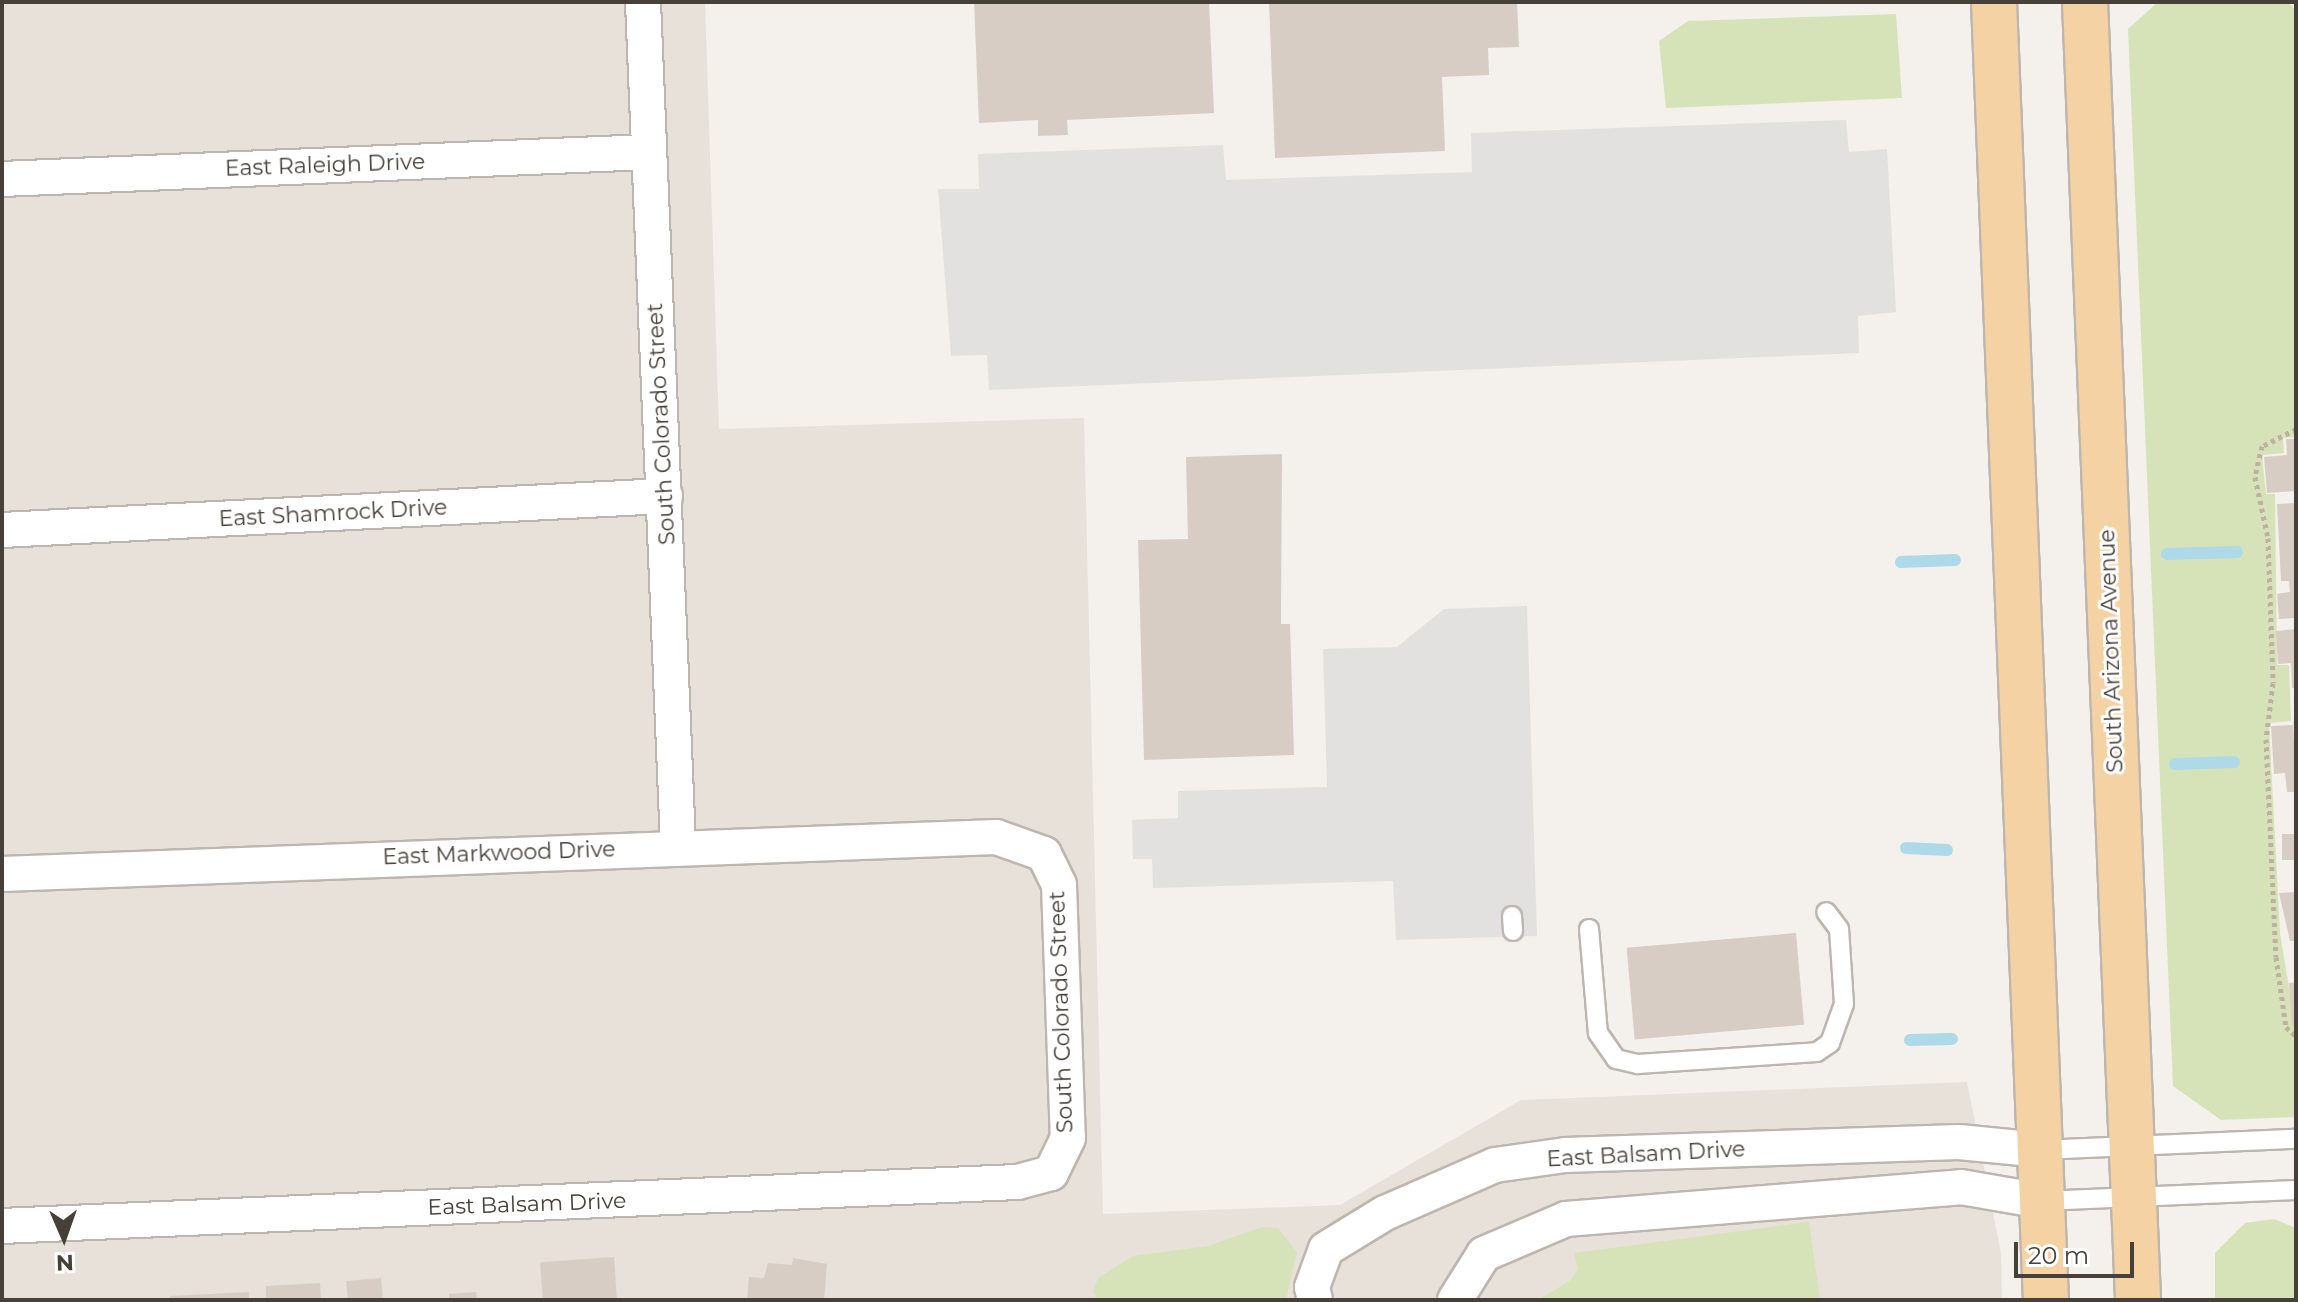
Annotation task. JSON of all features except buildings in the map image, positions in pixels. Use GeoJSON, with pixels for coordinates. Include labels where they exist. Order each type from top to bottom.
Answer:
{"type":"FeatureCollection","features":[{"type":"Feature","properties":{"kind":"main road"},"geometry":{"type":"LineString","coordinates":[[1994,2],[2046,1300]]}},
{"type":"Feature","properties":{"kind":"main road","name":"South Arizona Avenue"},"geometry":{"type":"LineString","coordinates":[[2085,2],[2138,1300]]}},
{"type":"Feature","properties":{"kind":"street","name":"South Colorado Street"},"geometry":{"type":"LineString","coordinates":[[643,2],[678,845]]}},
{"type":"Feature","properties":{"kind":"street","name":"East Raleigh Drive"},"geometry":{"type":"LineString","coordinates":[[2,179],[648,152]]}},
{"type":"Feature","properties":{"kind":"street","name":"East Shamrock Drive"},"geometry":{"type":"LineString","coordinates":[[2,530],[665,496]]}},
{"type":"Feature","properties":{"kind":"street","name":"South Colorado Street"},"geometry":{"type":"LineString","coordinates":[[996,837],[1044,854],[1059,885],[1068,1138],[1051,1173]]}},
{"type":"Feature","properties":{"kind":"street","name":"East Markwood Drive"},"geometry":{"type":"LineString","coordinates":[[2,874],[678,845],[996,837]]}},
{"type":"Feature","properties":{"kind":"street","name":"East Balsam Drive"},"geometry":{"type":"LineString","coordinates":[[1315,1300],[1312,1287],[1326,1249],[1385,1213],[1495,1165],[1565,1155],[1943,1143],[2040,1150]]}},
{"type":"Feature","properties":{"kind":"street","name":"East Balsam Drive"},"geometry":{"type":"LineString","coordinates":[[2,1226],[1017,1182],[1051,1173]]}},
{"type":"Feature","properties":{"kind":"street"},"geometry":{"type":"LineString","coordinates":[[1455,1300],[1484,1254],[1566,1219],[1961,1187],[2042,1201]]}},
{"type":"Feature","properties":{"kind":"lane"},"geometry":{"type":"LineString","coordinates":[[1589,929],[1598,1033],[1616,1059],[1638,1064],[1802,1053],[1830,1043],[1844,1004],[1839,929],[1826,912]]}},
{"type":"Feature","properties":{"kind":"lane"},"geometry":{"type":"LineString","coordinates":[[2040,1150],[2296,1139]]}},
{"type":"Feature","properties":{"kind":"lane"},"geometry":{"type":"LineString","coordinates":[[2042,1201],[2296,1190]]}},
{"type":"Feature","properties":{"kind":"path"},"geometry":{"type":"LineString","coordinates":[[2296,429],[2262,446],[2255,477],[2268,538],[2273,683],[2266,739],[2276,957],[2286,1027],[2296,1036]]}},
{"type":"Feature","properties":{"kind":"shaded area"},"geometry":{"type":"Polygon","coordinates":[[[2,2],[705,2],[719,429],[1084,418],[1103,1214],[1340,1205],[1521,1100],[1967,1082],[2001,1253],[2002,1300],[2,1300],[2,2]]]}},
{"type":"Feature","properties":{"kind":"shaded area"},"geometry":{"type":"Polygon","coordinates":[[[1846,120],[1849,152],[1887,149],[1896,312],[1858,316],[1859,353],[989,390],[987,355],[951,356],[938,189],[979,189],[978,154],[1223,145],[1226,180],[1472,172],[1471,133],[1846,120]]]}},
{"type":"Feature","properties":{"kind":"shaded area"},"geometry":{"type":"Polygon","coordinates":[[[1527,606],[1537,936],[1396,940],[1393,881],[1153,888],[1152,859],[1133,859],[1132,820],[1178,818],[1178,791],[1327,787],[1323,649],[1397,647],[1444,609],[1527,606]]]}},
{"type":"Feature","properties":{"kind":"green space"},"geometry":{"type":"Polygon","coordinates":[[[2158,2],[2288,2],[2296,11],[2296,437],[2283,438],[2284,453],[2262,455],[2266,494],[2275,494],[2277,665],[2289,665],[2291,721],[2269,723],[2280,933],[2296,1030],[2296,1117],[2221,1120],[2173,1086],[2128,29],[2158,2]]]}},
{"type":"Feature","properties":{"kind":"green space"},"geometry":{"type":"Polygon","coordinates":[[[1896,14],[1902,98],[1666,108],[1659,41],[1688,21],[1896,14]]]}},
{"type":"Feature","properties":{"kind":"green space"},"geometry":{"type":"Polygon","coordinates":[[[2274,1219],[2296,1228],[2296,1300],[2215,1300],[2215,1253],[2245,1223],[2274,1219]]]}},
{"type":"Feature","properties":{"kind":"green space"},"geometry":{"type":"Polygon","coordinates":[[[1809,1222],[1820,1300],[1538,1300],[1571,1280],[1578,1269],[1574,1253],[1809,1222]]]}},
{"type":"Feature","properties":{"kind":"green space"},"geometry":{"type":"Polygon","coordinates":[[[1262,1227],[1278,1228],[1297,1252],[1286,1300],[1097,1300],[1093,1291],[1098,1278],[1133,1256],[1208,1246],[1262,1227]]]}},
{"type":"Feature","properties":{"kind":"waterway"},"geometry":{"type":"LineString","coordinates":[[2167,554],[2237,552]]}},
{"type":"Feature","properties":{"kind":"waterway"},"geometry":{"type":"LineString","coordinates":[[1901,562],[1955,560]]}},
{"type":"Feature","properties":{"kind":"waterway"},"geometry":{"type":"LineString","coordinates":[[2175,764],[2234,762]]}},
{"type":"Feature","properties":{"kind":"waterway"},"geometry":{"type":"LineString","coordinates":[[1906,848],[1947,850]]}},
{"type":"Feature","properties":{"kind":"waterway"},"geometry":{"type":"LineString","coordinates":[[1910,1040],[1952,1039]]}}]}
